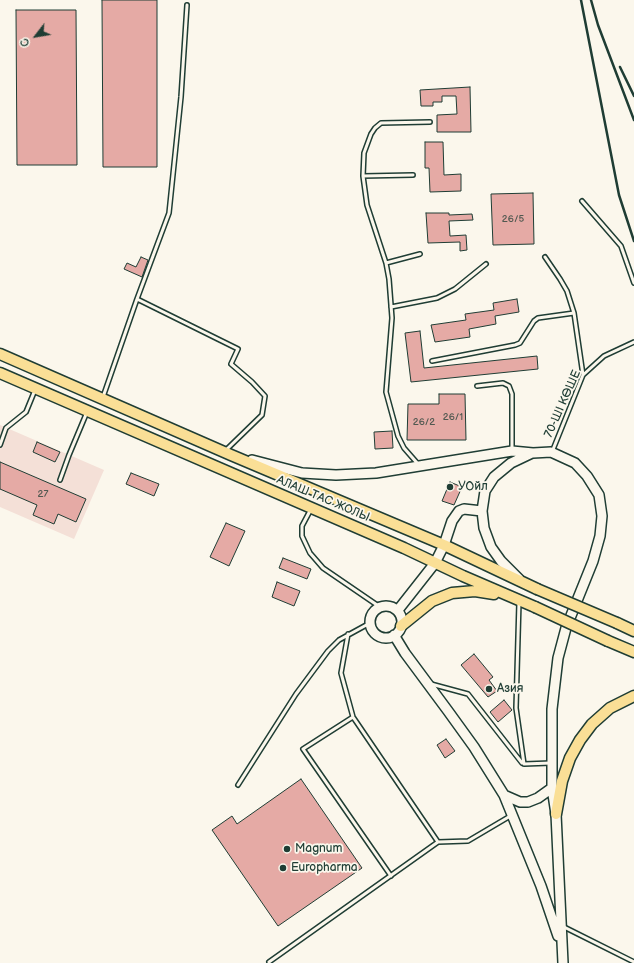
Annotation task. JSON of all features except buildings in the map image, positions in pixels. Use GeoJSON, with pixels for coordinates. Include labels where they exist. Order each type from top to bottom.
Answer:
{"type":"FeatureCollection","features":[{"type":"Feature","properties":{"kind":"main road","name":"АЛАШ ТАС ЖОЛЫ"},"geometry":{"type":"LineString","coordinates":[[0,354],[444,545],[519,579],[537,589],[634,631]]}},
{"type":"Feature","properties":{"kind":"main road","name":"АЛАШ ТАС ЖОЛЫ"},"geometry":{"type":"LineString","coordinates":[[0,373],[404,548],[634,652]]}},
{"type":"Feature","properties":{"kind":"main road"},"geometry":{"type":"LineString","coordinates":[[228,453],[302,473],[336,475],[376,472],[512,451],[533,453],[551,452],[575,463],[587,476],[599,495],[602,516],[600,536],[593,561],[566,628],[558,658],[552,709],[552,788],[556,814],[563,963]]}},
{"type":"Feature","properties":{"kind":"main road"},"geometry":{"type":"LineString","coordinates":[[519,579],[501,561],[491,547],[484,528],[482,511],[485,491],[494,477],[510,463],[533,453]]}},
{"type":"Feature","properties":{"kind":"main road"},"geometry":{"type":"LineString","coordinates":[[398,610],[435,563],[444,545],[452,521],[459,511],[464,509],[482,511]]}},
{"type":"Feature","properties":{"kind":"main road"},"geometry":{"type":"LineString","coordinates":[[401,626],[402,618],[398,610],[390,606],[380,607],[373,613],[370,622],[374,632],[379,636],[389,637],[397,633],[401,626],[432,601],[452,593],[475,591],[509,596]]}},
{"type":"Feature","properties":{"kind":"main road"},"geometry":{"type":"LineString","coordinates":[[394,635],[405,654],[474,747],[504,796],[542,886],[562,949]]}},
{"type":"Feature","properties":{"kind":"main road"},"geometry":{"type":"LineString","coordinates":[[556,814],[562,781],[570,758],[580,740],[592,724],[610,708],[634,696]]}},
{"type":"Feature","properties":{"kind":"main road"},"geometry":{"type":"LineString","coordinates":[[504,796],[520,802],[528,802],[538,798],[552,788]]}},
{"type":"Feature","properties":{"kind":"lane"},"geometry":{"type":"LineString","coordinates":[[103,398],[137,299],[170,214],[181,97],[187,5]]}},
{"type":"Feature","properties":{"kind":"lane"},"geometry":{"type":"LineString","coordinates":[[419,465],[404,448],[398,436],[386,392],[392,318],[389,279],[386,263],[367,205],[363,176],[364,153],[370,134],[381,123],[430,122]]}},
{"type":"Feature","properties":{"kind":"lane"},"geometry":{"type":"LineString","coordinates":[[363,176],[413,175]]}},
{"type":"Feature","properties":{"kind":"lane"},"geometry":{"type":"LineString","coordinates":[[582,201],[621,246],[634,283]]}},
{"type":"Feature","properties":{"kind":"lane"},"geometry":{"type":"LineString","coordinates":[[386,263],[420,254]]}},
{"type":"Feature","properties":{"kind":"lane"},"geometry":{"type":"LineString","coordinates":[[545,257],[567,291],[574,312],[583,375]]}},
{"type":"Feature","properties":{"kind":"lane"},"geometry":{"type":"LineString","coordinates":[[391,308],[437,298],[455,288],[486,264]]}},
{"type":"Feature","properties":{"kind":"lane"},"geometry":{"type":"LineString","coordinates":[[137,299],[238,349],[231,364],[252,382],[265,396],[262,415],[228,453]]}},
{"type":"Feature","properties":{"kind":"lane"},"geometry":{"type":"LineString","coordinates":[[432,361],[515,345],[520,343],[531,324],[538,318],[574,312]]}},
{"type":"Feature","properties":{"kind":"lane","name":"70-ШІ КӨШЕ"},"geometry":{"type":"LineString","coordinates":[[551,452],[583,375],[604,356],[634,342]]}},
{"type":"Feature","properties":{"kind":"lane"},"geometry":{"type":"LineString","coordinates":[[477,386],[503,383],[509,386],[512,394],[512,451]]}},
{"type":"Feature","properties":{"kind":"lane"},"geometry":{"type":"LineString","coordinates":[[0,445],[6,428],[26,412],[36,388]]}},
{"type":"Feature","properties":{"kind":"lane"},"geometry":{"type":"LineString","coordinates":[[60,480],[88,411]]}},
{"type":"Feature","properties":{"kind":"lane"},"geometry":{"type":"LineString","coordinates":[[311,509],[302,526],[302,536],[310,553],[323,568],[380,607]]}},
{"type":"Feature","properties":{"kind":"lane"},"geometry":{"type":"LineString","coordinates":[[519,600],[516,708],[524,764]]}},
{"type":"Feature","properties":{"kind":"lane"},"geometry":{"type":"LineString","coordinates":[[238,785],[300,688],[328,651],[339,640],[370,622]]}},
{"type":"Feature","properties":{"kind":"lane"},"geometry":{"type":"LineString","coordinates":[[348,634],[341,673],[353,717],[438,842]]}},
{"type":"Feature","properties":{"kind":"lane"},"geometry":{"type":"LineString","coordinates":[[427,683],[468,694],[524,764]]}},
{"type":"Feature","properties":{"kind":"lane"},"geometry":{"type":"LineString","coordinates":[[353,717],[303,749],[391,876]]}},
{"type":"Feature","properties":{"kind":"lane"},"geometry":{"type":"LineString","coordinates":[[524,764],[552,763]]}},
{"type":"Feature","properties":{"kind":"lane"},"geometry":{"type":"LineString","coordinates":[[269,962],[438,842],[468,841],[512,815]]}},
{"type":"Feature","properties":{"kind":"lane"},"geometry":{"type":"LineString","coordinates":[[561,925],[634,962]]}},
{"type":"Feature","properties":{"kind":"shaded area"},"geometry":{"type":"Polygon","coordinates":[[[0,425],[104,470],[74,539],[0,507],[0,425]]]}},
{"type":"Feature","properties":{"kind":"railway"},"geometry":{"type":"LineString","coordinates":[[581,0],[619,195],[634,241]]}},
{"type":"Feature","properties":{"kind":"railway"},"geometry":{"type":"LineString","coordinates":[[591,0],[598,25],[634,120]]}},
{"type":"Feature","properties":{"kind":"railway"},"geometry":{"type":"LineString","coordinates":[[620,67],[634,96]]}},
{"type":"Feature","properties":{"kind":"place","name":"УОйл"},"geometry":{"type":"Point","coordinates":[450,487]}},
{"type":"Feature","properties":{"kind":"place","name":"Азия"},"geometry":{"type":"Point","coordinates":[489,689]}},
{"type":"Feature","properties":{"kind":"place","name":"Magnum"},"geometry":{"type":"Point","coordinates":[287,849]}},
{"type":"Feature","properties":{"kind":"place","name":"Europharma"},"geometry":{"type":"Point","coordinates":[283,868]}}]}
